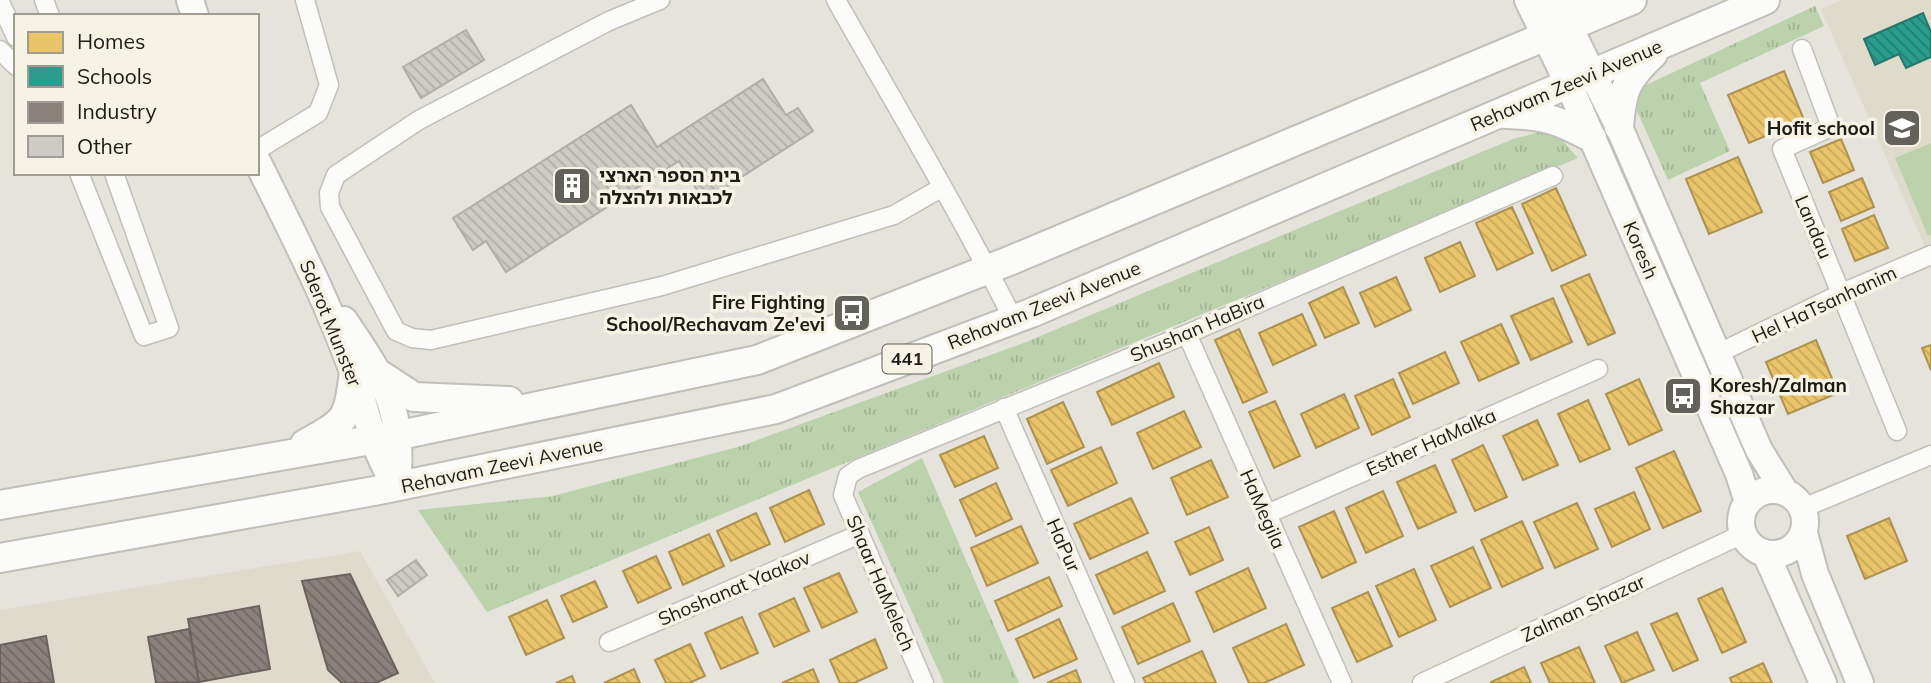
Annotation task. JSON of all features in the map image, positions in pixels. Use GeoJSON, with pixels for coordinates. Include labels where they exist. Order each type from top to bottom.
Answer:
{"type":"FeatureCollection","features":[{"type":"Feature","properties":{"kind":"main road","name":"Rehavam Zeevi Avenue"},"geometry":{"type":"LineString","coordinates":[[0,558],[397,486],[776,409],[1013,319],[1765,0]]}},
{"type":"Feature","properties":{"kind":"main road"},"geometry":{"type":"LineString","coordinates":[[0,505],[400,435],[757,360],[988,269],[1560,22],[1629,1]]}},
{"type":"Feature","properties":{"kind":"main road"},"geometry":{"type":"LineString","coordinates":[[1619,127],[1622,93],[1630,75],[1664,43]]}},
{"type":"Feature","properties":{"kind":"main road"},"geometry":{"type":"LineString","coordinates":[[1500,114],[1541,115],[1561,121],[1592,138]]}},
{"type":"Feature","properties":{"kind":"main road"},"geometry":{"type":"LineString","coordinates":[[288,454],[337,426],[348,414],[354,373]]}},
{"type":"Feature","properties":{"kind":"main road"},"geometry":{"type":"LineString","coordinates":[[382,376],[414,397],[557,402]]}},
{"type":"Feature","properties":{"kind":"street"},"geometry":{"type":"LineString","coordinates":[[5,0],[0,3],[14,33]]}},
{"type":"Feature","properties":{"kind":"street"},"geometry":{"type":"LineString","coordinates":[[259,149],[318,113],[329,85],[305,0]]}},
{"type":"Feature","properties":{"kind":"street"},"geometry":{"type":"LineString","coordinates":[[660,0],[609,21],[419,120],[336,175],[329,193],[330,207],[396,331],[412,338],[431,340],[662,286],[894,215],[941,188]]}},
{"type":"Feature","properties":{"kind":"street"},"geometry":{"type":"LineString","coordinates":[[836,0],[941,188],[972,236],[1013,319]]}},
{"type":"Feature","properties":{"kind":"street","name":"Koresh"},"geometry":{"type":"LineString","coordinates":[[1528,0],[1560,22]]}},
{"type":"Feature","properties":{"kind":"street","name":"Koresh"},"geometry":{"type":"LineString","coordinates":[[1553,0],[1581,79],[1592,138],[1739,474],[1748,502]]}},
{"type":"Feature","properties":{"kind":"street","name":"Landau"},"geometry":{"type":"LineString","coordinates":[[1802,49],[1831,127],[1782,149],[1898,431]]}},
{"type":"Feature","properties":{"kind":"street"},"geometry":{"type":"LineString","coordinates":[[0,50],[14,64]]}},
{"type":"Feature","properties":{"kind":"street","name":"Koresh"},"geometry":{"type":"LineString","coordinates":[[1581,79],[1619,127],[1759,450],[1797,511],[1815,574],[1860,683]]}},
{"type":"Feature","properties":{"kind":"street","name":"Sderot Munster"},"geometry":{"type":"LineString","coordinates":[[259,165],[308,265],[354,373],[372,440],[397,486]]}},
{"type":"Feature","properties":{"kind":"street"},"geometry":{"type":"LineString","coordinates":[[80,175],[144,336],[169,328],[115,175]]}},
{"type":"Feature","properties":{"kind":"street","name":"Shushan HaBira"},"geometry":{"type":"LineString","coordinates":[[844,483],[858,469],[1187,334],[1553,176]]}},
{"type":"Feature","properties":{"kind":"street","name":"Hel HaTsanhanim"},"geometry":{"type":"LineString","coordinates":[[1717,354],[1842,293],[1931,255]]}},
{"type":"Feature","properties":{"kind":"street"},"geometry":{"type":"LineString","coordinates":[[308,265],[382,376],[400,435],[397,486]]}},
{"type":"Feature","properties":{"kind":"street","name":"HaMegila"},"geometry":{"type":"LineString","coordinates":[[1187,334],[1265,515],[1342,683]]}},
{"type":"Feature","properties":{"kind":"street","name":"Esther HaMalka"},"geometry":{"type":"LineString","coordinates":[[1265,515],[1598,369]]}},
{"type":"Feature","properties":{"kind":"street","name":"HaPur"},"geometry":{"type":"LineString","coordinates":[[1004,408],[1125,683]]}},
{"type":"Feature","properties":{"kind":"street"},"geometry":{"type":"LineString","coordinates":[[1797,511],[1931,455]]}},
{"type":"Feature","properties":{"kind":"street","name":"Shaar HaMelech"},"geometry":{"type":"LineString","coordinates":[[844,483],[843,495],[924,683]]}},
{"type":"Feature","properties":{"kind":"street"},"geometry":{"type":"LineString","coordinates":[[1765,491],[1797,511],[1800,541],[1785,552],[1766,554],[1752,547],[1743,534],[1742,518],[1748,502],[1765,491]]}},
{"type":"Feature","properties":{"kind":"street","name":"Shoshanat Yaakov"},"geometry":{"type":"LineString","coordinates":[[609,642],[860,534]]}},
{"type":"Feature","properties":{"kind":"street","name":"Zalman Shazar"},"geometry":{"type":"LineString","coordinates":[[1422,683],[1743,534]]}},
{"type":"Feature","properties":{"kind":"street"},"geometry":{"type":"LineString","coordinates":[[1766,554],[1822,683]]}},
{"type":"Feature","properties":{"kind":"shaded area","name":"Hofit school"},"geometry":{"type":"Polygon","coordinates":[[[1841,0],[1931,0],[1931,246],[1926,249],[1821,9],[1841,0]]]}},
{"type":"Feature","properties":{"kind":"shaded area"},"geometry":{"type":"Polygon","coordinates":[[[360,551],[435,683],[0,683],[0,610],[360,551]]]}},
{"type":"Feature","properties":{"kind":"green space"},"geometry":{"type":"Polygon","coordinates":[[[1815,6],[1824,26],[1700,83],[1730,151],[1668,180],[1629,93],[1815,6]]]}},
{"type":"Feature","properties":{"kind":"green space"},"geometry":{"type":"Polygon","coordinates":[[[1544,131],[1563,141],[1578,158],[487,612],[418,510],[553,496],[741,446],[1026,342],[1513,139],[1544,131]]]}},
{"type":"Feature","properties":{"kind":"green space"},"geometry":{"type":"Polygon","coordinates":[[[1931,143],[1931,235],[1928,236],[1895,158],[1931,143]]]}},
{"type":"Feature","properties":{"kind":"green space"},"geometry":{"type":"Polygon","coordinates":[[[922,458],[1019,683],[944,683],[858,492],[922,458]]]}},
{"type":"Feature","properties":{"kind":"building: Homes"},"geometry":{"type":"Polygon","coordinates":[[[1784,71],[1804,120],[1749,143],[1728,95],[1784,71]]]}},
{"type":"Feature","properties":{"kind":"building: Homes"},"geometry":{"type":"Polygon","coordinates":[[[1841,139],[1854,170],[1823,183],[1810,152],[1841,139]]]}},
{"type":"Feature","properties":{"kind":"building: Homes"},"geometry":{"type":"Polygon","coordinates":[[[1738,157],[1762,212],[1709,234],[1686,179],[1738,157]]]}},
{"type":"Feature","properties":{"kind":"building: Homes"},"geometry":{"type":"Polygon","coordinates":[[[1862,178],[1874,207],[1841,221],[1829,192],[1862,178]]]}},
{"type":"Feature","properties":{"kind":"building: Homes"},"geometry":{"type":"Polygon","coordinates":[[[1556,188],[1586,255],[1552,271],[1522,204],[1556,188]]]}},
{"type":"Feature","properties":{"kind":"building: Homes"},"geometry":{"type":"Polygon","coordinates":[[[1512,207],[1533,253],[1497,270],[1476,223],[1512,207]]]}},
{"type":"Feature","properties":{"kind":"building: Homes"},"geometry":{"type":"Polygon","coordinates":[[[1874,215],[1888,248],[1855,261],[1842,229],[1874,215]]]}},
{"type":"Feature","properties":{"kind":"building: Homes"},"geometry":{"type":"Polygon","coordinates":[[[1460,242],[1475,276],[1440,292],[1425,258],[1460,242]]]}},
{"type":"Feature","properties":{"kind":"building: Homes"},"geometry":{"type":"Polygon","coordinates":[[[1589,274],[1615,333],[1588,345],[1561,286],[1589,274]]]}},
{"type":"Feature","properties":{"kind":"building: Homes"},"geometry":{"type":"Polygon","coordinates":[[[1396,277],[1411,310],[1375,327],[1360,293],[1396,277]]]}},
{"type":"Feature","properties":{"kind":"building: Homes"},"geometry":{"type":"Polygon","coordinates":[[[1343,287],[1359,323],[1325,338],[1309,303],[1343,287]]]}},
{"type":"Feature","properties":{"kind":"building: Homes"},"geometry":{"type":"Polygon","coordinates":[[[1553,298],[1572,342],[1531,360],[1511,316],[1553,298]]]}},
{"type":"Feature","properties":{"kind":"building: Homes"},"geometry":{"type":"Polygon","coordinates":[[[1302,314],[1316,345],[1273,365],[1259,333],[1302,314]]]}},
{"type":"Feature","properties":{"kind":"building: Homes"},"geometry":{"type":"Polygon","coordinates":[[[1501,324],[1519,363],[1479,381],[1461,342],[1501,324]]]}},
{"type":"Feature","properties":{"kind":"building: Homes"},"geometry":{"type":"Polygon","coordinates":[[[1239,329],[1267,392],[1243,403],[1215,340],[1239,329]]]}},
{"type":"Feature","properties":{"kind":"building: Homes"},"geometry":{"type":"Polygon","coordinates":[[[1816,340],[1838,393],[1788,414],[1766,362],[1816,340]]]}},
{"type":"Feature","properties":{"kind":"building: Homes"},"geometry":{"type":"Polygon","coordinates":[[[1931,345],[1931,370],[1922,348],[1931,345]]]}},
{"type":"Feature","properties":{"kind":"building: Homes"},"geometry":{"type":"Polygon","coordinates":[[[1445,352],[1459,383],[1413,404],[1399,373],[1445,352]]]}},
{"type":"Feature","properties":{"kind":"building: Homes"},"geometry":{"type":"Polygon","coordinates":[[[1159,363],[1174,397],[1112,425],[1097,392],[1159,363]]]}},
{"type":"Feature","properties":{"kind":"building: Homes"},"geometry":{"type":"Polygon","coordinates":[[[1393,379],[1410,417],[1372,435],[1355,396],[1393,379]]]}},
{"type":"Feature","properties":{"kind":"building: Homes"},"geometry":{"type":"Polygon","coordinates":[[[1639,379],[1662,430],[1629,445],[1606,394],[1639,379]]]}},
{"type":"Feature","properties":{"kind":"building: Homes"},"geometry":{"type":"Polygon","coordinates":[[[1344,394],[1359,428],[1316,448],[1301,414],[1344,394]]]}},
{"type":"Feature","properties":{"kind":"building: Homes"},"geometry":{"type":"Polygon","coordinates":[[[1588,400],[1610,449],[1580,462],[1558,414],[1588,400]]]}},
{"type":"Feature","properties":{"kind":"building: Homes"},"geometry":{"type":"Polygon","coordinates":[[[1275,401],[1300,456],[1274,468],[1249,412],[1275,401]]]}},
{"type":"Feature","properties":{"kind":"building: Homes"},"geometry":{"type":"Polygon","coordinates":[[[1063,402],[1084,447],[1047,464],[1027,419],[1063,402]]]}},
{"type":"Feature","properties":{"kind":"building: Homes"},"geometry":{"type":"Polygon","coordinates":[[[1184,411],[1201,447],[1153,469],[1137,433],[1184,411]]]}},
{"type":"Feature","properties":{"kind":"building: Homes"},"geometry":{"type":"Polygon","coordinates":[[[1537,420],[1558,465],[1523,480],[1503,436],[1537,420]]]}},
{"type":"Feature","properties":{"kind":"building: Homes"},"geometry":{"type":"Polygon","coordinates":[[[984,436],[998,468],[955,487],[940,455],[984,436]]]}},
{"type":"Feature","properties":{"kind":"building: Homes"},"geometry":{"type":"Polygon","coordinates":[[[1483,445],[1507,497],[1475,511],[1452,460],[1483,445]]]}},
{"type":"Feature","properties":{"kind":"building: Homes"},"geometry":{"type":"Polygon","coordinates":[[[1101,447],[1117,483],[1068,506],[1051,470],[1101,447]]]}},
{"type":"Feature","properties":{"kind":"building: Homes"},"geometry":{"type":"Polygon","coordinates":[[[1674,451],[1701,511],[1663,528],[1636,468],[1674,451]]]}},
{"type":"Feature","properties":{"kind":"building: Homes"},"geometry":{"type":"Polygon","coordinates":[[[1211,460],[1228,497],[1187,515],[1171,478],[1211,460]]]}},
{"type":"Feature","properties":{"kind":"building: Homes"},"geometry":{"type":"Polygon","coordinates":[[[1435,465],[1456,512],[1418,529],[1397,482],[1435,465]]]}},
{"type":"Feature","properties":{"kind":"building: Homes"},"geometry":{"type":"Polygon","coordinates":[[[996,483],[1012,519],[976,536],[960,500],[996,483]]]}},
{"type":"Feature","properties":{"kind":"building: Homes"},"geometry":{"type":"Polygon","coordinates":[[[809,490],[824,524],[785,542],[770,508],[809,490]]]}},
{"type":"Feature","properties":{"kind":"building: Homes"},"geometry":{"type":"Polygon","coordinates":[[[1383,491],[1403,536],[1366,553],[1346,508],[1383,491]]]}},
{"type":"Feature","properties":{"kind":"building: Homes"},"geometry":{"type":"Polygon","coordinates":[[[1634,492],[1650,529],[1612,547],[1595,509],[1634,492]]]}},
{"type":"Feature","properties":{"kind":"building: Homes"},"geometry":{"type":"Polygon","coordinates":[[[1131,498],[1148,533],[1090,559],[1074,524],[1131,498]]]}},
{"type":"Feature","properties":{"kind":"building: Homes"},"geometry":{"type":"Polygon","coordinates":[[[1577,503],[1598,549],[1555,568],[1534,522],[1577,503]]]}},
{"type":"Feature","properties":{"kind":"building: Homes"},"geometry":{"type":"Polygon","coordinates":[[[1334,511],[1356,562],[1322,578],[1299,527],[1334,511]]]}},
{"type":"Feature","properties":{"kind":"building: Homes"},"geometry":{"type":"Polygon","coordinates":[[[756,513],[770,544],[731,561],[717,531],[756,513]]]}},
{"type":"Feature","properties":{"kind":"building: Homes"},"geometry":{"type":"Polygon","coordinates":[[[1889,518],[1907,561],[1865,579],[1847,536],[1889,518]]]}},
{"type":"Feature","properties":{"kind":"building: Homes"},"geometry":{"type":"Polygon","coordinates":[[[1522,521],[1543,568],[1502,587],[1481,540],[1522,521]]]}},
{"type":"Feature","properties":{"kind":"building: Homes"},"geometry":{"type":"Polygon","coordinates":[[[1021,526],[1038,563],[987,586],[971,548],[1021,526]]]}},
{"type":"Feature","properties":{"kind":"building: Homes"},"geometry":{"type":"Polygon","coordinates":[[[1209,527],[1223,560],[1190,575],[1175,542],[1209,527]]]}},
{"type":"Feature","properties":{"kind":"building: Homes"},"geometry":{"type":"Polygon","coordinates":[[[709,534],[724,566],[683,585],[669,552],[709,534]]]}},
{"type":"Feature","properties":{"kind":"building: Homes"},"geometry":{"type":"Polygon","coordinates":[[[1473,547],[1491,588],[1450,607],[1431,566],[1473,547]]]}},
{"type":"Feature","properties":{"kind":"building: Homes"},"geometry":{"type":"Polygon","coordinates":[[[1147,552],[1165,591],[1114,614],[1096,575],[1147,552]]]}},
{"type":"Feature","properties":{"kind":"building: Homes"},"geometry":{"type":"Polygon","coordinates":[[[656,556],[671,588],[638,603],[623,571],[656,556]]]}},
{"type":"Feature","properties":{"kind":"building: Homes"},"geometry":{"type":"Polygon","coordinates":[[[1248,568],[1266,608],[1214,632],[1196,592],[1248,568]]]}},
{"type":"Feature","properties":{"kind":"building: Homes"},"geometry":{"type":"Polygon","coordinates":[[[1414,569],[1436,620],[1399,637],[1376,586],[1414,569]]]}},
{"type":"Feature","properties":{"kind":"building: Homes"},"geometry":{"type":"Polygon","coordinates":[[[839,573],[857,612],[822,628],[804,588],[839,573]]]}},
{"type":"Feature","properties":{"kind":"building: Homes"},"geometry":{"type":"Polygon","coordinates":[[[1049,577],[1062,606],[1008,631],[995,601],[1049,577]]]}},
{"type":"Feature","properties":{"kind":"building: Homes"},"geometry":{"type":"Polygon","coordinates":[[[595,581],[607,607],[573,622],[561,596],[595,581]]]}},
{"type":"Feature","properties":{"kind":"building: Homes"},"geometry":{"type":"Polygon","coordinates":[[[1722,588],[1746,642],[1722,653],[1698,599],[1722,588]]]}},
{"type":"Feature","properties":{"kind":"building: Homes"},"geometry":{"type":"Polygon","coordinates":[[[1368,592],[1392,646],[1357,662],[1332,608],[1368,592]]]}},
{"type":"Feature","properties":{"kind":"building: Homes"},"geometry":{"type":"Polygon","coordinates":[[[794,598],[809,631],[774,647],[759,614],[794,598]]]}},
{"type":"Feature","properties":{"kind":"building: Homes"},"geometry":{"type":"Polygon","coordinates":[[[547,600],[564,638],[526,655],[509,617],[547,600]]]}},
{"type":"Feature","properties":{"kind":"building: Homes"},"geometry":{"type":"Polygon","coordinates":[[[1173,603],[1190,641],[1138,664],[1122,627],[1173,603]]]}},
{"type":"Feature","properties":{"kind":"building: Homes"},"geometry":{"type":"Polygon","coordinates":[[[1677,613],[1698,660],[1673,671],[1651,624],[1677,613]]]}},
{"type":"Feature","properties":{"kind":"building: Homes"},"geometry":{"type":"Polygon","coordinates":[[[742,617],[758,653],[721,669],[705,633],[742,617]]]}},
{"type":"Feature","properties":{"kind":"building: Homes"},"geometry":{"type":"Polygon","coordinates":[[[1059,619],[1077,659],[1034,678],[1016,639],[1059,619]]]}},
{"type":"Feature","properties":{"kind":"building: Homes"},"geometry":{"type":"Polygon","coordinates":[[[1286,624],[1304,665],[1264,683],[1249,683],[1233,648],[1286,624]]]}},
{"type":"Feature","properties":{"kind":"building: Homes"},"geometry":{"type":"Polygon","coordinates":[[[1637,632],[1654,670],[1622,683],[1605,646],[1637,632]]]}},
{"type":"Feature","properties":{"kind":"building: Homes"},"geometry":{"type":"Polygon","coordinates":[[[875,639],[887,668],[854,683],[840,683],[830,660],[875,639]]]}},
{"type":"Feature","properties":{"kind":"building: Homes"},"geometry":{"type":"Polygon","coordinates":[[[690,644],[705,676],[689,683],[666,683],[655,660],[690,644]]]}},
{"type":"Feature","properties":{"kind":"building: Homes"},"geometry":{"type":"Polygon","coordinates":[[[1579,647],[1595,683],[1550,683],[1541,663],[1579,647]]]}},
{"type":"Feature","properties":{"kind":"building: Homes"},"geometry":{"type":"Polygon","coordinates":[[[1202,651],[1216,683],[1146,683],[1143,678],[1202,651]]]}},
{"type":"Feature","properties":{"kind":"building: Homes"},"geometry":{"type":"Polygon","coordinates":[[[1763,663],[1772,683],[1732,683],[1730,678],[1763,663]]]}},
{"type":"Feature","properties":{"kind":"building: Homes"},"geometry":{"type":"Polygon","coordinates":[[[1524,667],[1531,683],[1491,682],[1524,667]]]}},
{"type":"Feature","properties":{"kind":"building: Homes"},"geometry":{"type":"Polygon","coordinates":[[[634,669],[640,683],[604,683],[634,669]]]}},
{"type":"Feature","properties":{"kind":"building: Homes"},"geometry":{"type":"Polygon","coordinates":[[[813,669],[819,683],[782,683],[813,669]]]}},
{"type":"Feature","properties":{"kind":"building: Homes"},"geometry":{"type":"Polygon","coordinates":[[[1076,670],[1081,683],[1047,683],[1076,670]]]}},
{"type":"Feature","properties":{"kind":"building: Homes"},"geometry":{"type":"Polygon","coordinates":[[[572,676],[575,683],[556,683],[572,676]]]}},
{"type":"Feature","properties":{"kind":"building: Schools"},"geometry":{"type":"Polygon","coordinates":[[[1923,13],[1931,32],[1931,57],[1906,68],[1899,54],[1875,65],[1864,39],[1923,13]]]}},
{"type":"Feature","properties":{"kind":"building: Industry"},"geometry":{"type":"Polygon","coordinates":[[[350,574],[398,673],[376,683],[342,683],[328,670],[302,581],[350,574]]]}},
{"type":"Feature","properties":{"kind":"building: Industry"},"geometry":{"type":"Polygon","coordinates":[[[259,606],[270,669],[199,682],[188,619],[259,606]]]}},
{"type":"Feature","properties":{"kind":"building: Industry"},"geometry":{"type":"Polygon","coordinates":[[[189,629],[199,682],[156,683],[148,637],[189,629]]]}},
{"type":"Feature","properties":{"kind":"building: Industry"},"geometry":{"type":"Polygon","coordinates":[[[46,636],[54,683],[0,683],[0,645],[46,636]]]}},
{"type":"Feature","properties":{"kind":"building: Other"},"geometry":{"type":"Polygon","coordinates":[[[466,30],[484,60],[421,98],[403,67],[466,30]]]}},
{"type":"Feature","properties":{"kind":"building: Other","name":"בית הספר הארצי לכבאות ולהצלה"},"geometry":{"type":"Polygon","coordinates":[[[763,79],[786,115],[798,108],[813,131],[704,201],[679,161],[506,272],[486,241],[473,250],[453,218],[631,105],[657,147],[763,79]]]}},
{"type":"Feature","properties":{"kind":"building: Other"},"geometry":{"type":"Polygon","coordinates":[[[416,560],[427,575],[398,596],[387,580],[416,560]]]}},
{"type":"Feature","properties":{"kind":"place","name":"Hofit school"},"geometry":{"type":"Point","coordinates":[1902,128]}},
{"type":"Feature","properties":{"kind":"place","name":"בית הספר הארצי לכבאות ולהצלה"},"geometry":{"type":"Point","coordinates":[572,186]}},
{"type":"Feature","properties":{"kind":"place","name":"Fire Fighting School/Rechavam Ze'evi"},"geometry":{"type":"Point","coordinates":[852,313]}},
{"type":"Feature","properties":{"kind":"place","name":"Koresh/Zalman Shazar"},"geometry":{"type":"Point","coordinates":[1683,396]}}]}
